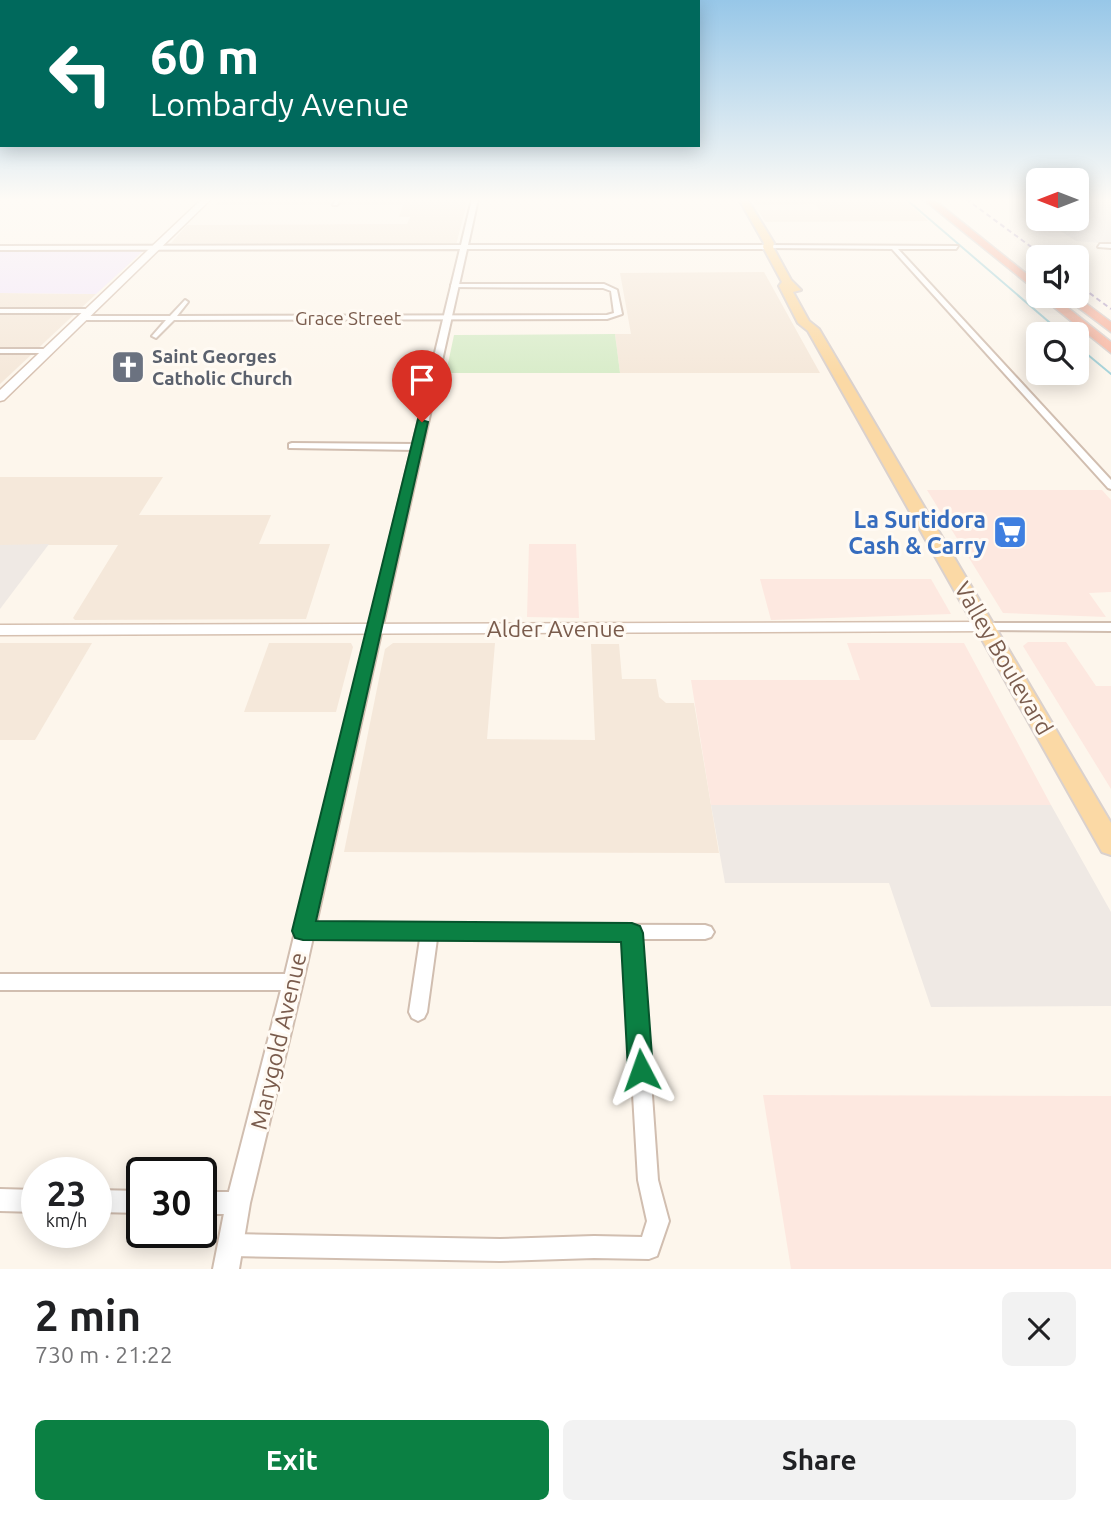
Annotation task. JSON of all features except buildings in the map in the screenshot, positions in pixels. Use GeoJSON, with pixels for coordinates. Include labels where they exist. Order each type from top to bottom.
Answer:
{"type":"FeatureCollection","features":[{"type":"Feature","properties":{"kind":"highway"},"geometry":{"type":"LineString","coordinates":[[1000,258],[1026,279]]}},
{"type":"Feature","properties":{"kind":"highway"},"geometry":{"type":"LineString","coordinates":[[1061,308],[1111,349]]}},
{"type":"Feature","properties":{"kind":"highway"},"geometry":{"type":"LineString","coordinates":[[1085,308],[1111,328]]}},
{"type":"Feature","properties":{"kind":"main road"},"geometry":{"type":"LineString","coordinates":[[0,397],[145,258]]}},
{"type":"Feature","properties":{"kind":"main road","name":"Valley Boulevard"},"geometry":{"type":"LineString","coordinates":[[774,258],[787,282],[784,286],[804,323],[812,327],[1111,845]]}},
{"type":"Feature","properties":{"kind":"main road","name":"Alder Avenue"},"geometry":{"type":"LineString","coordinates":[[0,630],[987,627]]}},
{"type":"Feature","properties":{"kind":"street","name":"Marygold Avenue"},"geometry":{"type":"LineString","coordinates":[[226,1269],[239,1203],[293,982],[460,258]]}},
{"type":"Feature","properties":{"kind":"street"},"geometry":{"type":"LineString","coordinates":[[903,258],[1111,486]]}},
{"type":"Feature","properties":{"kind":"street","name":"Grace Street"},"geometry":{"type":"LineString","coordinates":[[0,311],[171,318],[618,314],[614,290],[610,288],[453,286]]}},
{"type":"Feature","properties":{"kind":"street"},"geometry":{"type":"LineString","coordinates":[[156,336],[186,302]]}},
{"type":"Feature","properties":{"kind":"street"},"geometry":{"type":"LineString","coordinates":[[0,351],[48,351]]}},
{"type":"Feature","properties":{"kind":"street"},"geometry":{"type":"LineString","coordinates":[[292,446],[416,447]]}},
{"type":"Feature","properties":{"kind":"street","name":"Alder Avenue"},"geometry":{"type":"LineString","coordinates":[[987,627],[1111,627]]}},
{"type":"Feature","properties":{"kind":"street"},"geometry":{"type":"LineString","coordinates":[[303,931],[705,932]]}},
{"type":"Feature","properties":{"kind":"street"},"geometry":{"type":"LineString","coordinates":[[418,1012],[430,932]]}},
{"type":"Feature","properties":{"kind":"street"},"geometry":{"type":"LineString","coordinates":[[232,1245],[500,1251],[594,1247],[649,1248],[658,1221],[648,1180],[632,933]]}},
{"type":"Feature","properties":{"kind":"street"},"geometry":{"type":"LineString","coordinates":[[0,982],[293,982]]}},
{"type":"Feature","properties":{"kind":"street"},"geometry":{"type":"LineString","coordinates":[[0,1200],[21,1201]]}},
{"type":"Feature","properties":{"kind":"street"},"geometry":{"type":"LineString","coordinates":[[217,1203],[239,1203]]}},
{"type":"Feature","properties":{"kind":"shaded area"},"geometry":{"type":"Polygon","coordinates":[[[0,258],[135,258],[96,294],[0,293],[0,258]]]}},
{"type":"Feature","properties":{"kind":"shaded area"},"geometry":{"type":"Polygon","coordinates":[[[764,272],[820,373],[620,373],[615,334],[631,334],[620,273],[764,272]]]}},
{"type":"Feature","properties":{"kind":"shaded area"},"geometry":{"type":"Polygon","coordinates":[[[0,293],[96,294],[0,384],[0,293]]]}},
{"type":"Feature","properties":{"kind":"shaded area"},"geometry":{"type":"Polygon","coordinates":[[[0,477],[163,477],[139,515],[271,515],[259,544],[330,544],[306,619],[75,620],[73,618],[118,545],[0,545],[0,477]]]}},
{"type":"Feature","properties":{"kind":"shaded area"},"geometry":{"type":"Polygon","coordinates":[[[927,490],[1102,490],[1111,500],[1111,592],[1089,593],[1106,617],[1003,613],[927,490]]]}},
{"type":"Feature","properties":{"kind":"shaded area"},"geometry":{"type":"Polygon","coordinates":[[[49,544],[0,609],[0,545],[49,544]]]}},
{"type":"Feature","properties":{"kind":"shaded area"},"geometry":{"type":"Polygon","coordinates":[[[529,544],[576,544],[579,618],[527,617],[529,544]]]}},
{"type":"Feature","properties":{"kind":"shaded area"},"geometry":{"type":"Polygon","coordinates":[[[760,579],[931,579],[951,614],[771,620],[760,579]]]}},
{"type":"Feature","properties":{"kind":"shaded area"},"geometry":{"type":"Polygon","coordinates":[[[1028,642],[1066,642],[1096,686],[1111,686],[1111,789],[1023,646],[1028,642]]]}},
{"type":"Feature","properties":{"kind":"shaded area"},"geometry":{"type":"Polygon","coordinates":[[[0,643],[92,643],[35,740],[0,740],[0,643]]]}},
{"type":"Feature","properties":{"kind":"shaded area"},"geometry":{"type":"Polygon","coordinates":[[[269,643],[351,643],[353,647],[336,712],[244,712],[269,643]]]}},
{"type":"Feature","properties":{"kind":"shaded area"},"geometry":{"type":"Polygon","coordinates":[[[393,643],[495,643],[487,739],[595,740],[591,644],[619,644],[622,679],[656,679],[659,697],[666,703],[694,703],[719,853],[344,852],[385,649],[393,643]]]}},
{"type":"Feature","properties":{"kind":"shaded area"},"geometry":{"type":"Polygon","coordinates":[[[847,643],[964,643],[1051,805],[711,805],[691,680],[860,680],[847,643]]]}},
{"type":"Feature","properties":{"kind":"shaded area"},"geometry":{"type":"Polygon","coordinates":[[[711,805],[1051,805],[1111,912],[1111,1006],[931,1007],[889,883],[725,883],[711,805]]]}},
{"type":"Feature","properties":{"kind":"shaded area"},"geometry":{"type":"Polygon","coordinates":[[[763,1095],[1111,1096],[1111,1269],[791,1269],[763,1095]]]}},
{"type":"Feature","properties":{"kind":"green space"},"geometry":{"type":"Polygon","coordinates":[[[615,334],[620,373],[446,373],[454,335],[615,334]]]}},
{"type":"Feature","properties":{"kind":"waterway"},"geometry":{"type":"LineString","coordinates":[[975,258],[1049,322]]}},
{"type":"Feature","properties":{"kind":"waterway"},"geometry":{"type":"LineString","coordinates":[[1089,356],[1111,374]]}},
{"type":"Feature","properties":{"kind":"railway"},"geometry":{"type":"LineString","coordinates":[[1089,293],[1111,309]]}},
{"type":"Feature","properties":{"kind":"place","name":"Saint Georges Catholic Church"},"geometry":{"type":"Point","coordinates":[128,367]}},
{"type":"Feature","properties":{"kind":"place","name":"La Surtidora Cash & Carry"},"geometry":{"type":"Point","coordinates":[1010,532]}},
{"type":"Feature","properties":{"kind":"route"},"geometry":{"type":"LineString","coordinates":[[422,422],[303,931],[632,933],[641,1070]]}}]}
